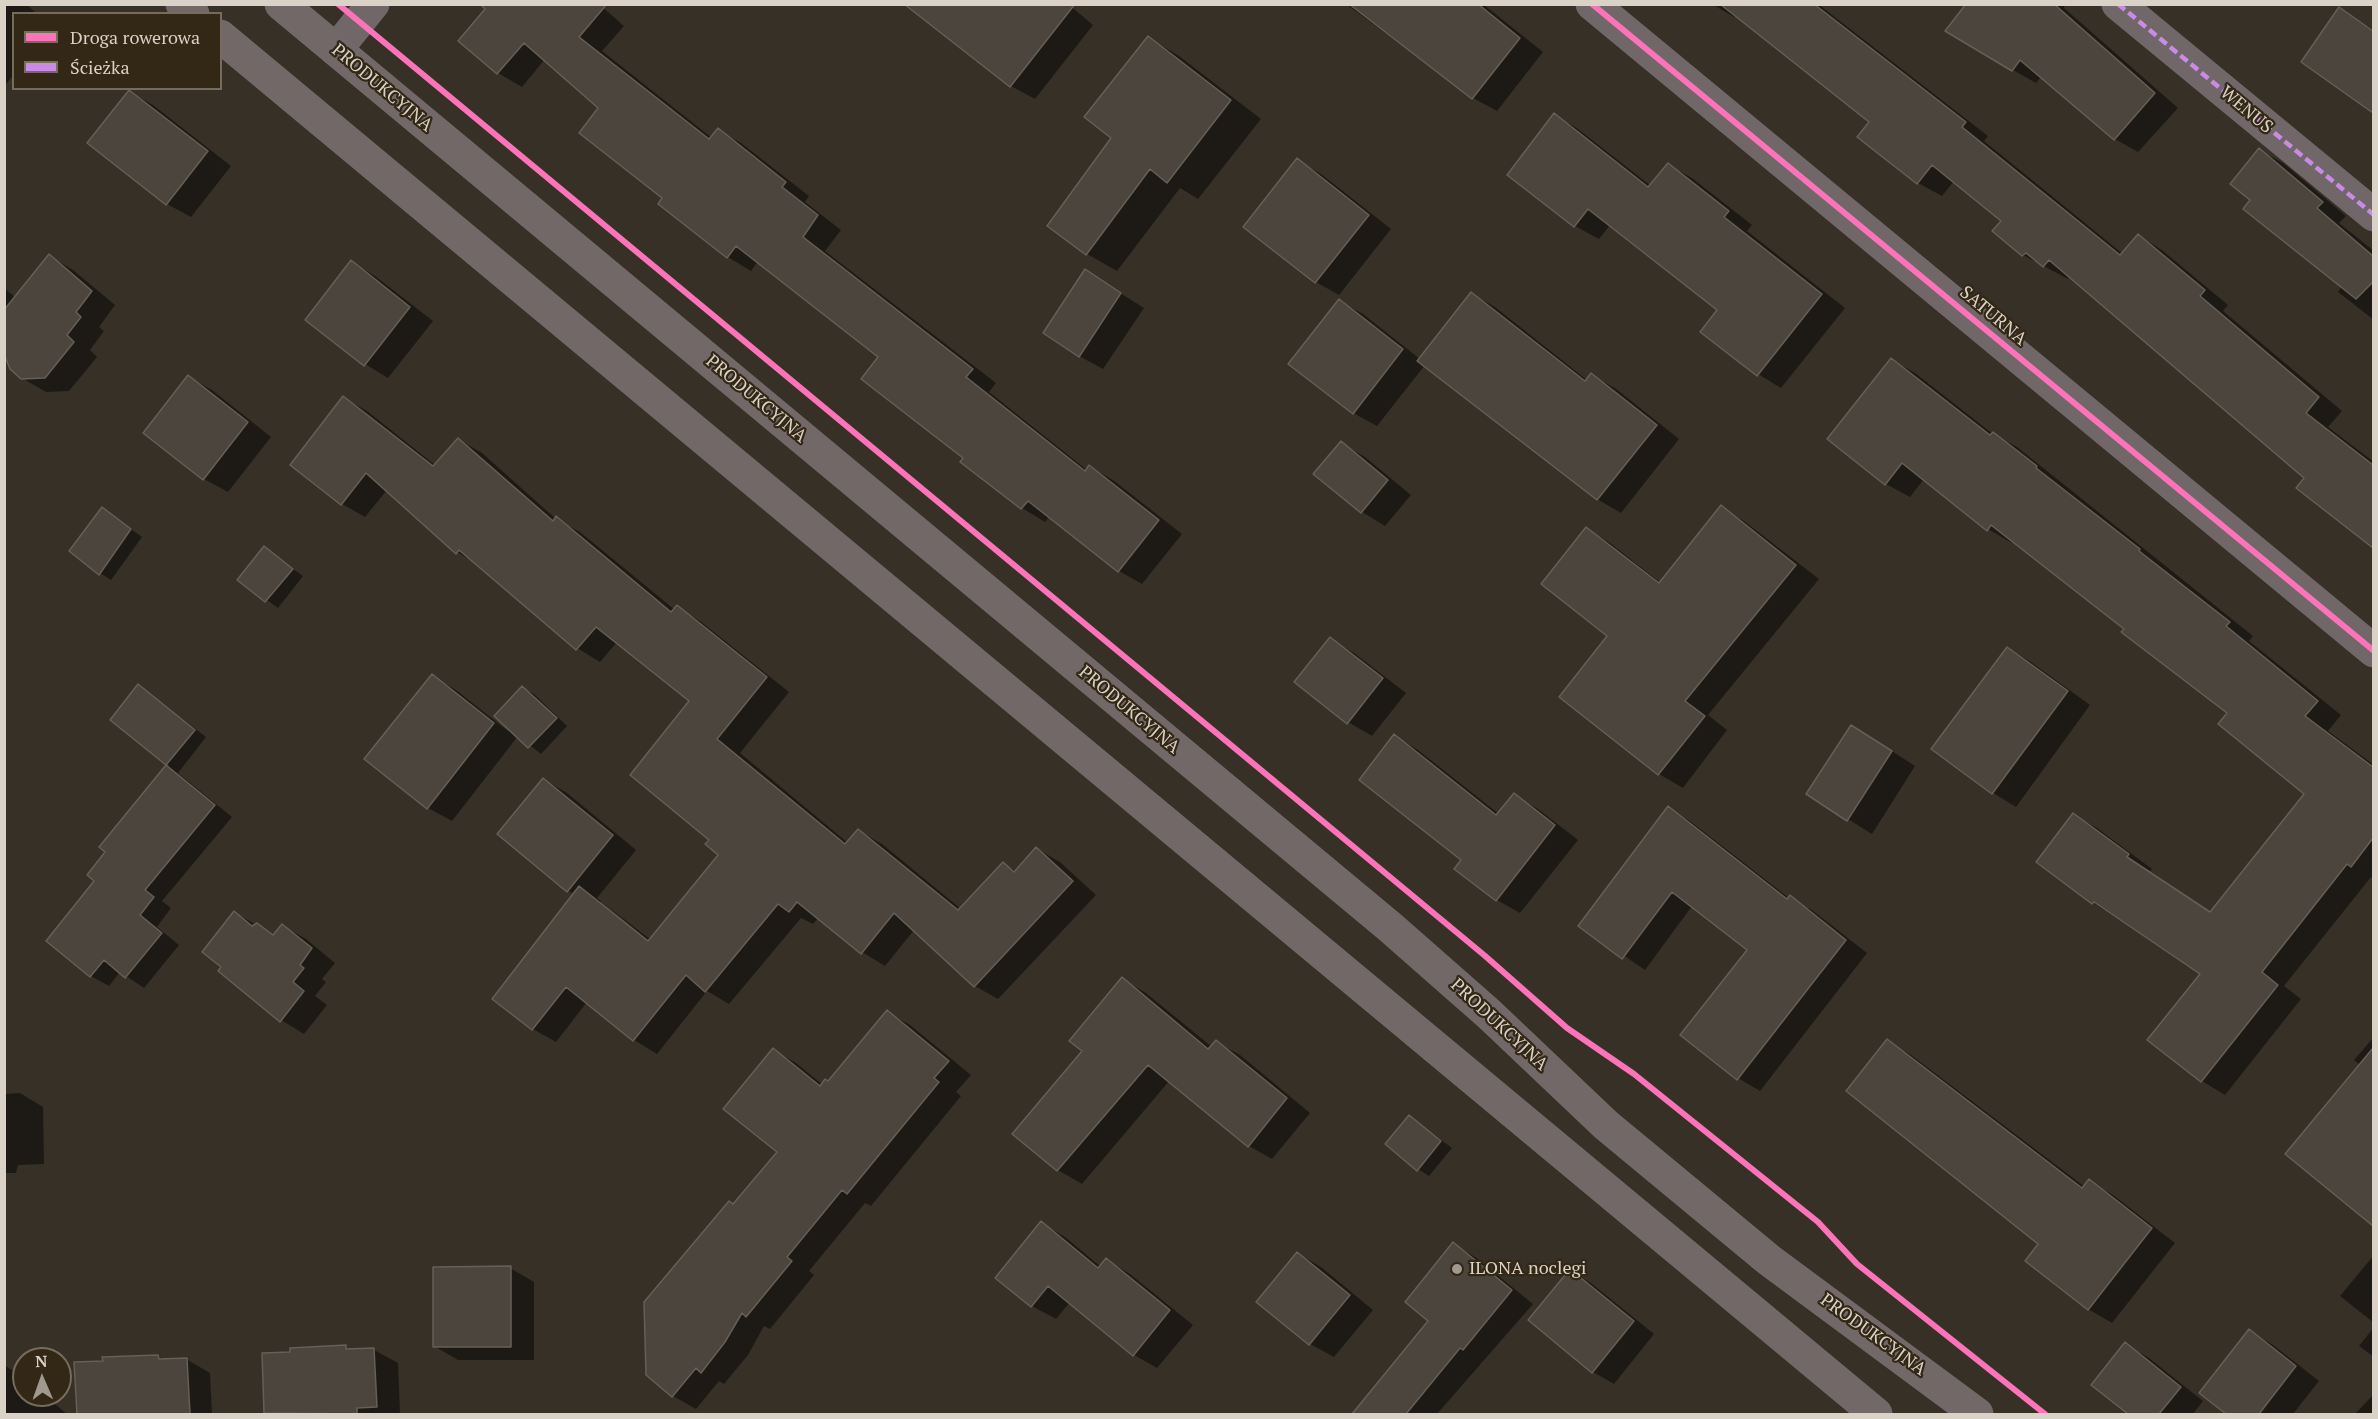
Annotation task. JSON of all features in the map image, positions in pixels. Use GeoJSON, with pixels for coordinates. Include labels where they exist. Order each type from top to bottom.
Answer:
{"type":"FeatureCollection","features":[{"type":"Feature","properties":{"kind":"main road","name":"PRODUKCYJNA"},"geometry":{"type":"LineString","coordinates":[[281,4],[1390,927],[1489,1014],[1606,1125],[1769,1260],[1977,1414]]}},
{"type":"Feature","properties":{"kind":"main road"},"geometry":{"type":"LineString","coordinates":[[222,38],[1876,1414]]}},
{"type":"Feature","properties":{"kind":"street"},"geometry":{"type":"LineString","coordinates":[[336,50],[373,4]]}},
{"type":"Feature","properties":{"kind":"street","name":"SATURNA"},"geometry":{"type":"LineString","coordinates":[[1592,4],[2373,651]]}},
{"type":"Feature","properties":{"kind":"street","name":"WENUS"},"geometry":{"type":"LineString","coordinates":[[2118,4],[2373,215]]}},
{"type":"Feature","properties":{"kind":"building"},"geometry":{"type":"Polygon","coordinates":[[[480,4],[607,4],[579,37],[709,139],[718,128],[786,182],[782,187],[818,215],[803,237],[973,369],[966,377],[1085,471],[1089,465],[1159,520],[1118,572],[1028,501],[1021,509],[960,462],[963,458],[861,379],[878,357],[736,246],[727,258],[658,204],[662,198],[579,133],[598,108],[524,43],[497,74],[458,41],[485,9],[480,4]]]}},
{"type":"Feature","properties":{"kind":"building"},"geometry":{"type":"Polygon","coordinates":[[[904,4],[1075,4],[1010,87],[904,4]]]}},
{"type":"Feature","properties":{"kind":"building"},"geometry":{"type":"Polygon","coordinates":[[[1349,4],[1478,4],[1520,38],[1472,99],[1349,4]]]}},
{"type":"Feature","properties":{"kind":"building"},"geometry":{"type":"Polygon","coordinates":[[[1720,4],[1814,4],[1966,122],[1962,127],[2120,255],[2138,234],[2205,290],[2200,296],[2319,397],[2306,413],[2373,465],[2373,548],[2296,488],[2304,478],[2049,260],[2043,267],[2026,253],[2022,256],[1992,231],[2001,221],[1932,165],[1917,184],[1857,137],[1869,122],[1720,4]]]}},
{"type":"Feature","properties":{"kind":"building"},"geometry":{"type":"Polygon","coordinates":[[[1966,4],[2054,4],[2155,93],[2114,140],[2020,60],[2012,71],[1945,31],[1966,4]]]}},
{"type":"Feature","properties":{"kind":"building"},"geometry":{"type":"Polygon","coordinates":[[[2339,7],[2373,31],[2373,113],[2301,62],[2339,7]]]}},
{"type":"Feature","properties":{"kind":"building"},"geometry":{"type":"Polygon","coordinates":[[[1148,36],[1231,100],[1167,183],[1150,169],[1086,255],[1047,226],[1111,138],[1084,117],[1148,36]]]}},
{"type":"Feature","properties":{"kind":"building"},"geometry":{"type":"Polygon","coordinates":[[[129,90],[208,151],[166,205],[87,143],[129,90]]]}},
{"type":"Feature","properties":{"kind":"building"},"geometry":{"type":"Polygon","coordinates":[[[1554,113],[1648,187],[1668,163],[1729,211],[1724,217],[1822,294],[1757,376],[1700,332],[1717,310],[1588,209],[1574,227],[1507,175],[1554,113]]]}},
{"type":"Feature","properties":{"kind":"building"},"geometry":{"type":"Polygon","coordinates":[[[2259,148],[2323,202],[2317,208],[2373,256],[2373,282],[2356,299],[2243,209],[2250,200],[2230,184],[2259,148]]]}},
{"type":"Feature","properties":{"kind":"building"},"geometry":{"type":"Polygon","coordinates":[[[1297,158],[1369,215],[1315,283],[1243,227],[1297,158]]]}},
{"type":"Feature","properties":{"kind":"building"},"geometry":{"type":"Polygon","coordinates":[[[49,254],[92,291],[76,312],[81,317],[67,335],[74,342],[45,378],[21,379],[10,369],[4,354],[4,310],[49,254]]]}},
{"type":"Feature","properties":{"kind":"building"},"geometry":{"type":"Polygon","coordinates":[[[351,260],[410,307],[364,366],[305,320],[351,260]]]}},
{"type":"Feature","properties":{"kind":"building"},"geometry":{"type":"Polygon","coordinates":[[[1085,269],[1121,293],[1079,357],[1043,333],[1085,269]]]}},
{"type":"Feature","properties":{"kind":"building"},"geometry":{"type":"Polygon","coordinates":[[[1471,292],[1585,381],[1591,373],[1657,425],[1597,500],[1417,361],[1471,292]]]}},
{"type":"Feature","properties":{"kind":"building"},"geometry":{"type":"Polygon","coordinates":[[[1339,299],[1403,349],[1353,414],[1288,364],[1339,299]]]}},
{"type":"Feature","properties":{"kind":"building"},"geometry":{"type":"Polygon","coordinates":[[[1891,358],[1990,435],[1993,432],[2037,466],[2036,468],[2230,622],[2226,626],[2318,701],[2305,716],[2373,767],[2373,838],[2351,867],[2347,864],[2262,972],[2278,985],[2201,1082],[2147,1040],[2200,974],[2094,902],[2092,904],[2036,862],[2073,813],[2129,854],[2127,857],[2210,912],[2304,794],[2218,724],[2227,713],[2121,632],[2124,629],[1991,525],[1987,531],[1902,463],[1885,485],[1827,439],[1891,358]]]}},
{"type":"Feature","properties":{"kind":"building"},"geometry":{"type":"Polygon","coordinates":[[[188,375],[248,422],[203,480],[143,433],[188,375]]]}},
{"type":"Feature","properties":{"kind":"building"},"geometry":{"type":"Polygon","coordinates":[[[343,396],[433,466],[458,438],[553,521],[556,516],[671,612],[677,605],[767,677],[717,739],[845,844],[858,829],[958,910],[1003,862],[1014,872],[1036,847],[1073,881],[974,987],[894,913],[861,954],[797,902],[789,912],[778,904],[705,992],[686,975],[633,1041],[566,987],[532,1030],[492,999],[579,886],[648,941],[718,855],[705,844],[709,840],[630,775],[689,701],[596,627],[576,650],[459,550],[456,554],[366,473],[341,505],[290,465],[343,396]]]}},
{"type":"Feature","properties":{"kind":"building"},"geometry":{"type":"Polygon","coordinates":[[[1341,441],[1388,480],[1361,513],[1313,474],[1341,441]]]}},
{"type":"Feature","properties":{"kind":"building"},"geometry":{"type":"Polygon","coordinates":[[[1721,505],[1796,565],[1685,701],[1705,716],[1658,775],[1559,697],[1607,636],[1541,584],[1586,527],[1659,583],[1721,505]]]}},
{"type":"Feature","properties":{"kind":"building"},"geometry":{"type":"Polygon","coordinates":[[[102,507],[131,529],[99,575],[69,551],[102,507]]]}},
{"type":"Feature","properties":{"kind":"building"},"geometry":{"type":"Polygon","coordinates":[[[264,546],[293,569],[265,602],[237,580],[264,546]]]}},
{"type":"Feature","properties":{"kind":"building"},"geometry":{"type":"Polygon","coordinates":[[[1330,637],[1383,678],[1347,724],[1294,682],[1330,637]]]}},
{"type":"Feature","properties":{"kind":"building"},"geometry":{"type":"Polygon","coordinates":[[[2007,647],[2068,691],[1992,794],[1931,749],[2007,647]]]}},
{"type":"Feature","properties":{"kind":"building"},"geometry":{"type":"Polygon","coordinates":[[[432,674],[494,723],[427,809],[364,759],[432,674]]]}},
{"type":"Feature","properties":{"kind":"building"},"geometry":{"type":"Polygon","coordinates":[[[138,684],[195,730],[166,765],[110,720],[138,684]]]}},
{"type":"Feature","properties":{"kind":"building"},"geometry":{"type":"Polygon","coordinates":[[[522,686],[557,718],[528,748],[494,716],[522,686]]]}},
{"type":"Feature","properties":{"kind":"building"},"geometry":{"type":"Polygon","coordinates":[[[1851,725],[1892,751],[1847,821],[1806,794],[1851,725]]]}},
{"type":"Feature","properties":{"kind":"building"},"geometry":{"type":"Polygon","coordinates":[[[1394,734],[1496,815],[1514,793],[1555,825],[1496,901],[1454,869],[1461,860],[1359,780],[1394,734]]]}},
{"type":"Feature","properties":{"kind":"building"},"geometry":{"type":"Polygon","coordinates":[[[166,765],[215,805],[145,890],[154,897],[140,915],[162,933],[125,978],[104,960],[90,977],[46,941],[94,881],[87,875],[105,852],[99,847],[166,765]]]}},
{"type":"Feature","properties":{"kind":"building"},"geometry":{"type":"Polygon","coordinates":[[[543,778],[613,835],[567,892],[497,834],[543,778]]]}},
{"type":"Feature","properties":{"kind":"building"},"geometry":{"type":"Polygon","coordinates":[[[1668,806],[1787,899],[1790,895],[1846,940],[1737,1080],[1680,1035],[1747,950],[1672,892],[1622,959],[1578,926],[1668,806]]]}},
{"type":"Feature","properties":{"kind":"building"},"geometry":{"type":"Polygon","coordinates":[[[234,911],[252,926],[257,923],[273,935],[282,924],[312,948],[300,965],[304,968],[293,982],[304,991],[280,1022],[218,971],[221,967],[202,952],[234,911]]]}},
{"type":"Feature","properties":{"kind":"building"},"geometry":{"type":"Polygon","coordinates":[[[1122,977],[1208,1049],[1216,1040],[1287,1098],[1248,1147],[1148,1065],[1057,1171],[1012,1134],[1082,1051],[1069,1041],[1122,977]]]}},
{"type":"Feature","properties":{"kind":"building"},"geometry":{"type":"Polygon","coordinates":[[[887,1010],[949,1061],[934,1078],[939,1082],[847,1194],[842,1190],[787,1257],[792,1261],[746,1317],[742,1313],[725,1342],[701,1373],[696,1368],[672,1397],[646,1375],[644,1302],[729,1201],[733,1204],[777,1152],[723,1109],[773,1048],[820,1086],[825,1079],[828,1081],[887,1010]]]}},
{"type":"Feature","properties":{"kind":"building"},"geometry":{"type":"Polygon","coordinates":[[[1887,1039],[2082,1188],[2089,1179],[2152,1228],[2088,1310],[2025,1261],[2038,1244],[1846,1091],[1887,1039]]]}},
{"type":"Feature","properties":{"kind":"building"},"geometry":{"type":"Polygon","coordinates":[[[2373,1048],[2373,1226],[2285,1154],[2373,1048]]]}},
{"type":"Feature","properties":{"kind":"building"},"geometry":{"type":"Polygon","coordinates":[[[1409,1115],[1441,1141],[1417,1171],[1385,1144],[1409,1115]]]}},
{"type":"Feature","properties":{"kind":"building"},"geometry":{"type":"Polygon","coordinates":[[[1041,1221],[1098,1268],[1106,1258],[1170,1310],[1133,1356],[1048,1286],[1031,1307],[995,1278],[1041,1221]]]}},
{"type":"Feature","properties":{"kind":"building"},"geometry":{"type":"Polygon","coordinates":[[[1453,1242],[1512,1290],[1463,1350],[1460,1348],[1406,1414],[1352,1414],[1428,1321],[1405,1302],[1453,1242]]]}},
{"type":"Feature","properties":{"kind":"building"},"geometry":{"type":"Polygon","coordinates":[[[1297,1252],[1350,1295],[1309,1345],[1256,1302],[1297,1252]]]}},
{"type":"Feature","properties":{"kind":"building"},"geometry":{"type":"Polygon","coordinates":[[[511,1266],[511,1347],[433,1347],[433,1267],[511,1266]]]}},
{"type":"Feature","properties":{"kind":"building"},"geometry":{"type":"Polygon","coordinates":[[[1570,1269],[1634,1321],[1592,1373],[1528,1320],[1570,1269]]]}},
{"type":"Feature","properties":{"kind":"building"},"geometry":{"type":"Polygon","coordinates":[[[2249,1329],[2296,1366],[2259,1414],[2226,1414],[2199,1393],[2249,1329]]]}},
{"type":"Feature","properties":{"kind":"building"},"geometry":{"type":"Polygon","coordinates":[[[2125,1342],[2181,1387],[2159,1414],[2128,1414],[2091,1385],[2125,1342]]]}},
{"type":"Feature","properties":{"kind":"building"},"geometry":{"type":"Polygon","coordinates":[[[346,1345],[346,1349],[374,1348],[377,1407],[357,1408],[357,1414],[264,1413],[262,1353],[290,1352],[290,1348],[346,1345]]]}},
{"type":"Feature","properties":{"kind":"building"},"geometry":{"type":"Polygon","coordinates":[[[158,1355],[159,1359],[187,1358],[190,1414],[77,1414],[74,1362],[103,1361],[102,1357],[158,1355]]]}},
{"type":"Feature","properties":{"kind":"marked path"},"geometry":{"type":"LineString","coordinates":[[2118,4],[2374,215]]}},
{"type":"Feature","properties":{"kind":"cycle path"},"geometry":{"type":"LineString","coordinates":[[338,4],[1484,955],[1567,1028],[1634,1074],[1818,1222],[1857,1264],[2045,1414]]}},
{"type":"Feature","properties":{"kind":"cycle path"},"geometry":{"type":"LineString","coordinates":[[1592,4],[2374,651]]}},
{"type":"Feature","properties":{"kind":"place","name":"ILONA noclegi"},"geometry":{"type":"Point","coordinates":[1457,1269]}}]}
